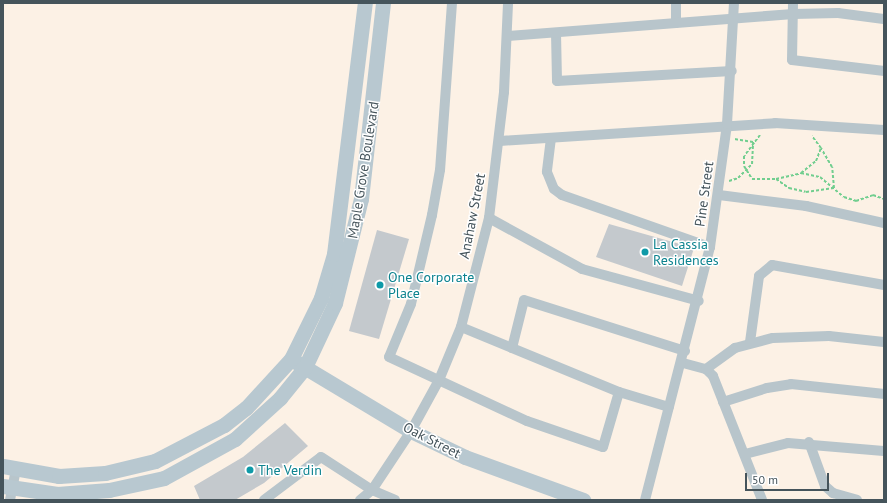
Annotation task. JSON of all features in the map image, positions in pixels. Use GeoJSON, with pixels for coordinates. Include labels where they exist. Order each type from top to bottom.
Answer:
{"type":"FeatureCollection","features":[{"type":"Feature","properties":{"kind":"street","name":"Maple Grove Boulevard"},"geometry":{"type":"LineString","coordinates":[[9,468],[59,476],[105,473],[155,461],[224,425],[246,408],[291,359],[321,298],[334,254],[364,32],[365,3]]}},
{"type":"Feature","properties":{"kind":"street","name":"Maple Grove Boulevard"},"geometry":{"type":"LineString","coordinates":[[8,492],[57,494],[109,490],[164,478],[235,439],[275,403],[305,368],[335,303],[360,207],[383,3]]}},
{"type":"Feature","properties":{"kind":"street"},"geometry":{"type":"LineString","coordinates":[[452,3],[442,148],[432,215],[411,304],[389,357],[527,421],[603,447],[619,392]]}},
{"type":"Feature","properties":{"kind":"street","name":"Anahaw Street"},"geometry":{"type":"LineString","coordinates":[[360,500],[372,490],[411,431],[439,380],[460,327],[489,218],[500,142],[508,3]]}},
{"type":"Feature","properties":{"kind":"street"},"geometry":{"type":"LineString","coordinates":[[676,3],[676,23]]}},
{"type":"Feature","properties":{"kind":"street","name":"Pine Street"},"geometry":{"type":"LineString","coordinates":[[645,500],[699,301],[710,247],[719,195],[726,137],[732,71],[734,3]]}},
{"type":"Feature","properties":{"kind":"street"},"geometry":{"type":"LineString","coordinates":[[793,3],[792,60],[884,71]]}},
{"type":"Feature","properties":{"kind":"street"},"geometry":{"type":"LineString","coordinates":[[507,36],[793,14],[838,13],[884,19]]}},
{"type":"Feature","properties":{"kind":"street"},"geometry":{"type":"LineString","coordinates":[[556,33],[558,81],[732,71]]}},
{"type":"Feature","properties":{"kind":"street"},"geometry":{"type":"LineString","coordinates":[[500,142],[727,124],[814,124],[884,130]]}},
{"type":"Feature","properties":{"kind":"street"},"geometry":{"type":"LineString","coordinates":[[551,138],[547,172],[554,189],[562,195],[710,247]]}},
{"type":"Feature","properties":{"kind":"street"},"geometry":{"type":"LineString","coordinates":[[719,195],[806,206],[884,223]]}},
{"type":"Feature","properties":{"kind":"street"},"geometry":{"type":"LineString","coordinates":[[489,218],[582,269],[699,301]]}},
{"type":"Feature","properties":{"kind":"street"},"geometry":{"type":"LineString","coordinates":[[750,342],[759,276],[772,265],[884,285]]}},
{"type":"Feature","properties":{"kind":"street"},"geometry":{"type":"LineString","coordinates":[[512,348],[524,300],[685,351]]}},
{"type":"Feature","properties":{"kind":"street"},"geometry":{"type":"LineString","coordinates":[[460,327],[619,392],[669,407]]}},
{"type":"Feature","properties":{"kind":"street"},"geometry":{"type":"LineString","coordinates":[[706,369],[721,355],[750,342],[830,336],[884,342]]}},
{"type":"Feature","properties":{"kind":"street","name":"Oak Street"},"geometry":{"type":"LineString","coordinates":[[291,359],[411,431],[465,457],[582,500]]}},
{"type":"Feature","properties":{"kind":"street"},"geometry":{"type":"LineString","coordinates":[[683,363],[706,369],[713,376],[762,500]]}},
{"type":"Feature","properties":{"kind":"street"},"geometry":{"type":"LineString","coordinates":[[723,402],[767,388],[791,384],[884,394]]}},
{"type":"Feature","properties":{"kind":"street"},"geometry":{"type":"LineString","coordinates":[[745,454],[768,446],[809,442],[884,451]]}},
{"type":"Feature","properties":{"kind":"street"},"geometry":{"type":"LineString","coordinates":[[809,442],[825,486],[833,493],[857,500]]}},
{"type":"Feature","properties":{"kind":"street"},"geometry":{"type":"LineString","coordinates":[[264,500],[321,457],[372,490],[395,500]]}},
{"type":"Feature","properties":{"kind":"street"},"geometry":{"type":"LineString","coordinates":[[8,492],[9,468]]}},
{"type":"Feature","properties":{"kind":"path"},"geometry":{"type":"LineString","coordinates":[[767,132],[753,142],[744,156],[747,172],[752,179],[776,179],[801,173],[816,161],[821,148]]}},
{"type":"Feature","properties":{"kind":"path"},"geometry":{"type":"LineString","coordinates":[[805,132],[818,140],[832,167],[834,188]]}},
{"type":"Feature","properties":{"kind":"path"},"geometry":{"type":"LineString","coordinates":[[726,137],[753,142]]}},
{"type":"Feature","properties":{"kind":"path"},"geometry":{"type":"LineString","coordinates":[[720,184],[747,172],[752,164],[753,142]]}},
{"type":"Feature","properties":{"kind":"path"},"geometry":{"type":"LineString","coordinates":[[801,173],[820,177],[844,197],[856,201],[873,195],[884,199]]}},
{"type":"Feature","properties":{"kind":"path"},"geometry":{"type":"LineString","coordinates":[[776,179],[789,188],[806,192],[834,188]]}},
{"type":"Feature","properties":{"kind":"shaded area"},"geometry":{"type":"Polygon","coordinates":[[[3,3],[884,3],[884,500],[3,500],[3,3]]]}},
{"type":"Feature","properties":{"kind":"building","name":"La Cassia Residences"},"geometry":{"type":"Polygon","coordinates":[[[609,224],[694,248],[682,286],[596,257],[609,224]]]}},
{"type":"Feature","properties":{"kind":"building","name":"One Corporate Place"},"geometry":{"type":"Polygon","coordinates":[[[377,230],[409,239],[379,339],[349,331],[377,230]]]}},
{"type":"Feature","properties":{"kind":"building","name":"The Verdin"},"geometry":{"type":"Polygon","coordinates":[[[285,423],[308,446],[264,483],[235,500],[200,500],[194,486],[243,457],[285,423]]]}},
{"type":"Feature","properties":{"kind":"place","name":"La Cassia Residences"},"geometry":{"type":"Point","coordinates":[645,252]}},
{"type":"Feature","properties":{"kind":"place","name":"One Corporate Place"},"geometry":{"type":"Point","coordinates":[380,285]}},
{"type":"Feature","properties":{"kind":"place","name":"The Verdin"},"geometry":{"type":"Point","coordinates":[250,470]}}]}
